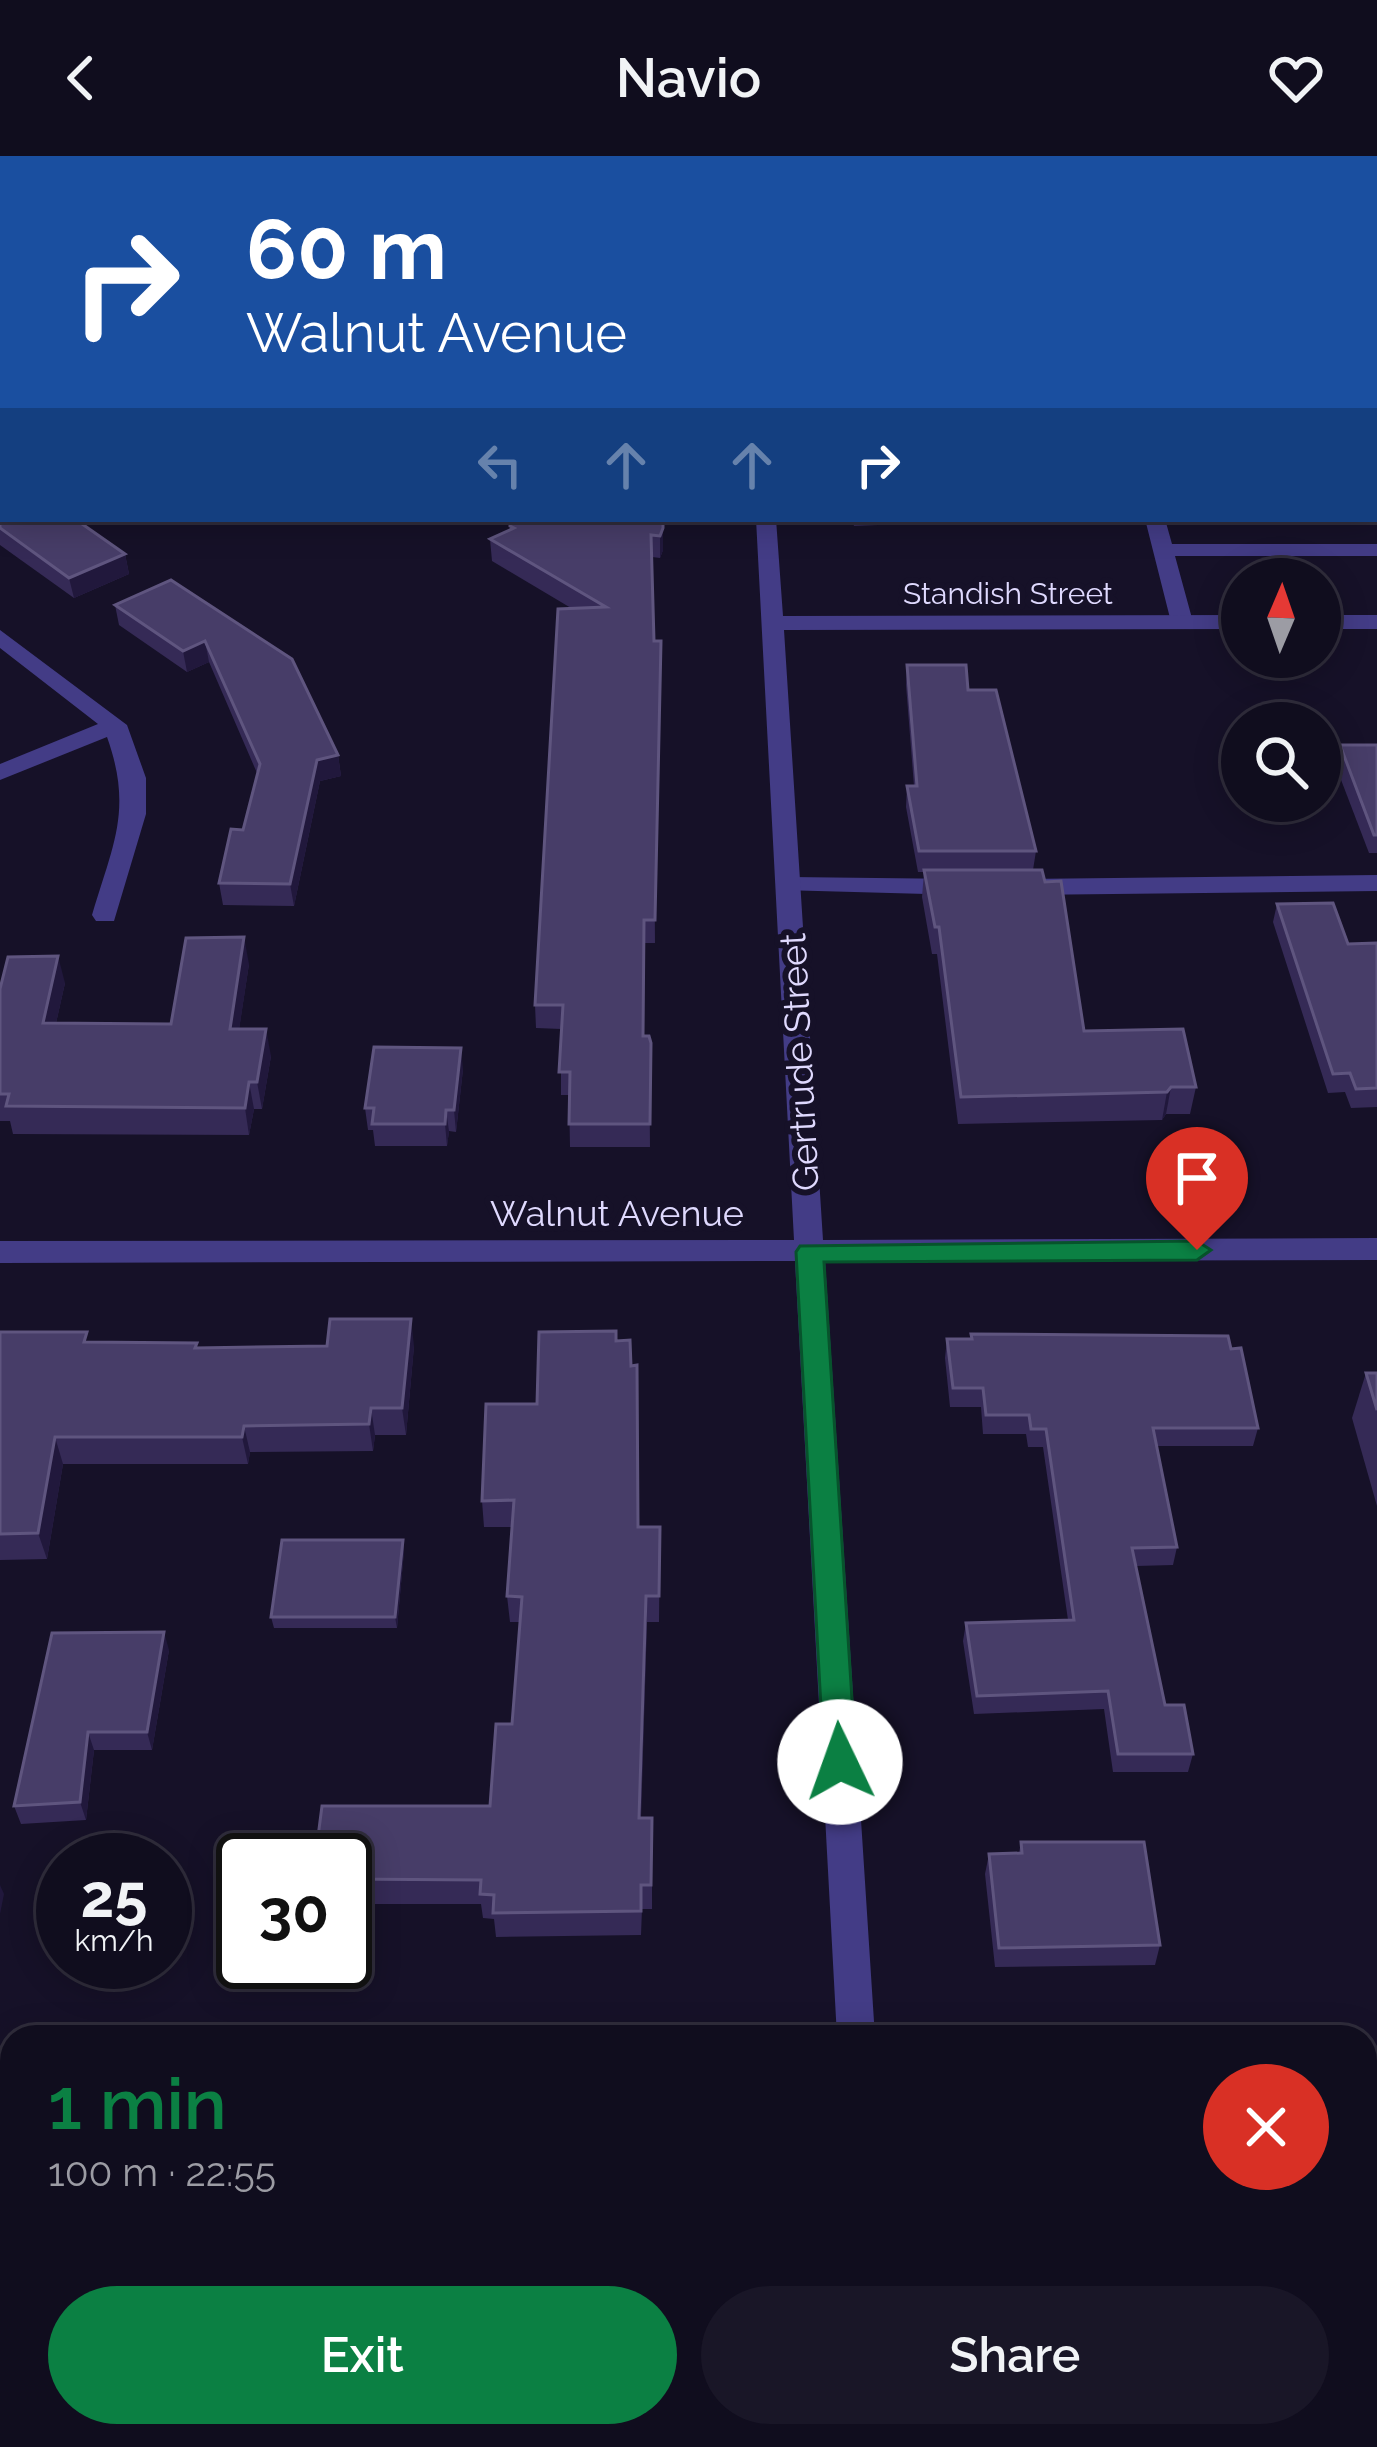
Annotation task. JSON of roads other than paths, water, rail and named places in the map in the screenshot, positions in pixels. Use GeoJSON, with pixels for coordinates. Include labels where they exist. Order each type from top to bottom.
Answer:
{"type":"FeatureCollection","features":[{"type":"Feature","properties":{"kind":"street","name":"Gertrude Street"},"geometry":{"type":"LineString","coordinates":[[766,522],[855,2025]]}},
{"type":"Feature","properties":{"kind":"street"},"geometry":{"type":"LineString","coordinates":[[1156,522],[1182,622]]}},
{"type":"Feature","properties":{"kind":"street"},"geometry":{"type":"LineString","coordinates":[[1163,550],[1377,550]]}},
{"type":"Feature","properties":{"kind":"street","name":"Standish Street"},"geometry":{"type":"LineString","coordinates":[[775,623],[1221,622]]}},
{"type":"Feature","properties":{"kind":"street"},"geometry":{"type":"LineString","coordinates":[[1341,622],[1377,622]]}},
{"type":"Feature","properties":{"kind":"street"},"geometry":{"type":"LineString","coordinates":[[0,638],[115,725],[134,778],[134,814],[105,916]]}},
{"type":"Feature","properties":{"kind":"street"},"geometry":{"type":"LineString","coordinates":[[0,773],[115,725]]}},
{"type":"Feature","properties":{"kind":"street"},"geometry":{"type":"LineString","coordinates":[[790,885],[1377,884]]}},
{"type":"Feature","properties":{"kind":"street","name":"Walnut Avenue"},"geometry":{"type":"LineString","coordinates":[[0,1252],[1377,1249]]}}]}
